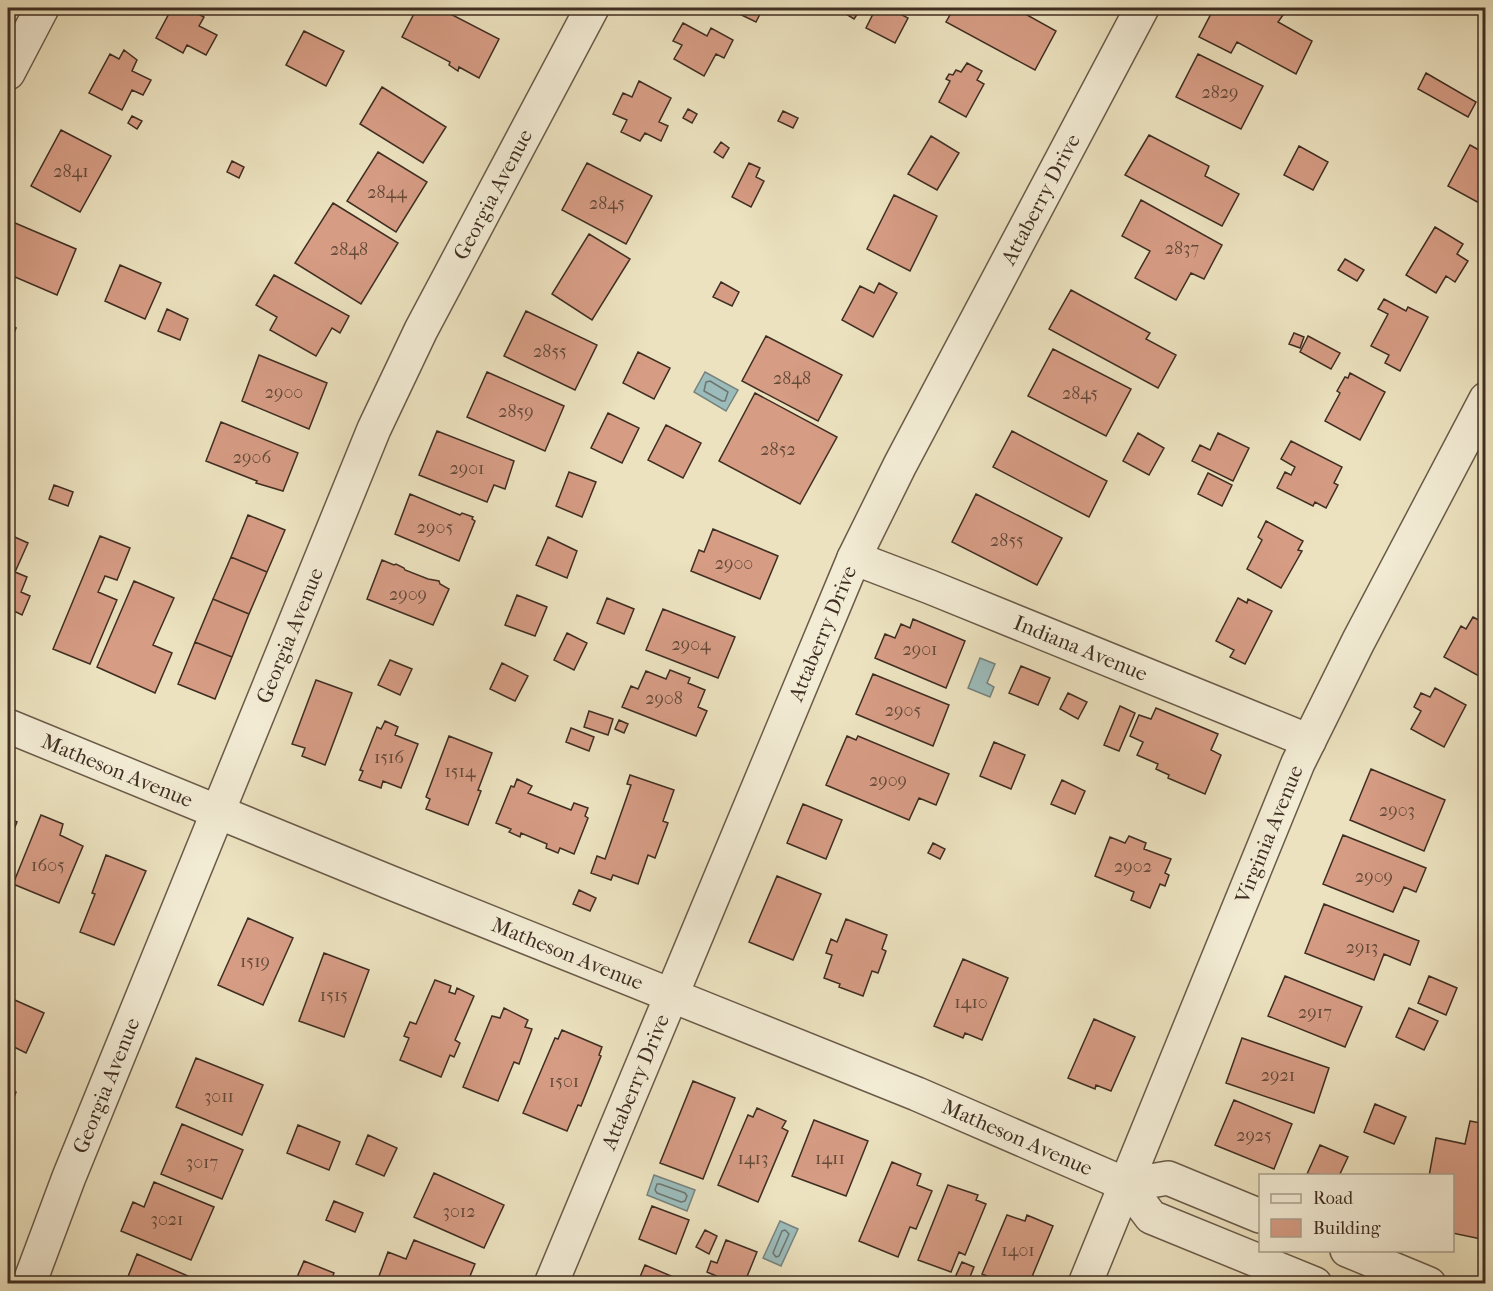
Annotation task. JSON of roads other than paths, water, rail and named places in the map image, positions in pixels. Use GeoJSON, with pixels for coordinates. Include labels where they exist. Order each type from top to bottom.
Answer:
{"type":"FeatureCollection","features":[{"type":"Feature","properties":{"kind":"street"},"geometry":{"type":"LineString","coordinates":[[8,73],[42,8]]}},
{"type":"Feature","properties":{"kind":"street","name":"Georgia Avenue"},"geometry":{"type":"LineString","coordinates":[[29,1284],[69,1177],[374,429],[426,321],[592,8]]}},
{"type":"Feature","properties":{"kind":"street","name":"Attaberry Drive"},"geometry":{"type":"LineString","coordinates":[[551,1284],[854,558],[900,465],[1142,8]]}},
{"type":"Feature","properties":{"kind":"street","name":"Virginia Avenue"},"geometry":{"type":"LineString","coordinates":[[1085,1284],[1282,801],[1309,741],[1485,399]]}},
{"type":"Feature","properties":{"kind":"street","name":"Indiana Avenue"},"geometry":{"type":"LineString","coordinates":[[854,558],[930,586],[1309,741]]}},
{"type":"Feature","properties":{"kind":"street","name":"Matheson Avenue"},"geometry":{"type":"LineString","coordinates":[[8,726],[905,1089],[1127,1185],[1151,1217],[1315,1284]]}},
{"type":"Feature","properties":{"kind":"street"},"geometry":{"type":"LineString","coordinates":[[1127,1185],[1168,1178],[1259,1215]]}},
{"type":"Feature","properties":{"kind":"street"},"geometry":{"type":"LineString","coordinates":[[1349,1252],[1429,1284]]}},
{"type":"Feature","properties":{"kind":"water"},"geometry":{"type":"Polygon","coordinates":[[[705,372],[738,390],[726,411],[694,392],[705,372]]]}},
{"type":"Feature","properties":{"kind":"water"},"geometry":{"type":"Polygon","coordinates":[[[980,658],[995,664],[987,683],[994,687],[990,697],[968,688],[980,658]]]}},
{"type":"Feature","properties":{"kind":"water"},"geometry":{"type":"Polygon","coordinates":[[[654,1175],[695,1190],[687,1211],[647,1195],[654,1175]]]}},
{"type":"Feature","properties":{"kind":"water"},"geometry":{"type":"Polygon","coordinates":[[[780,1221],[798,1229],[781,1266],[763,1258],[780,1221]]]}}]}
